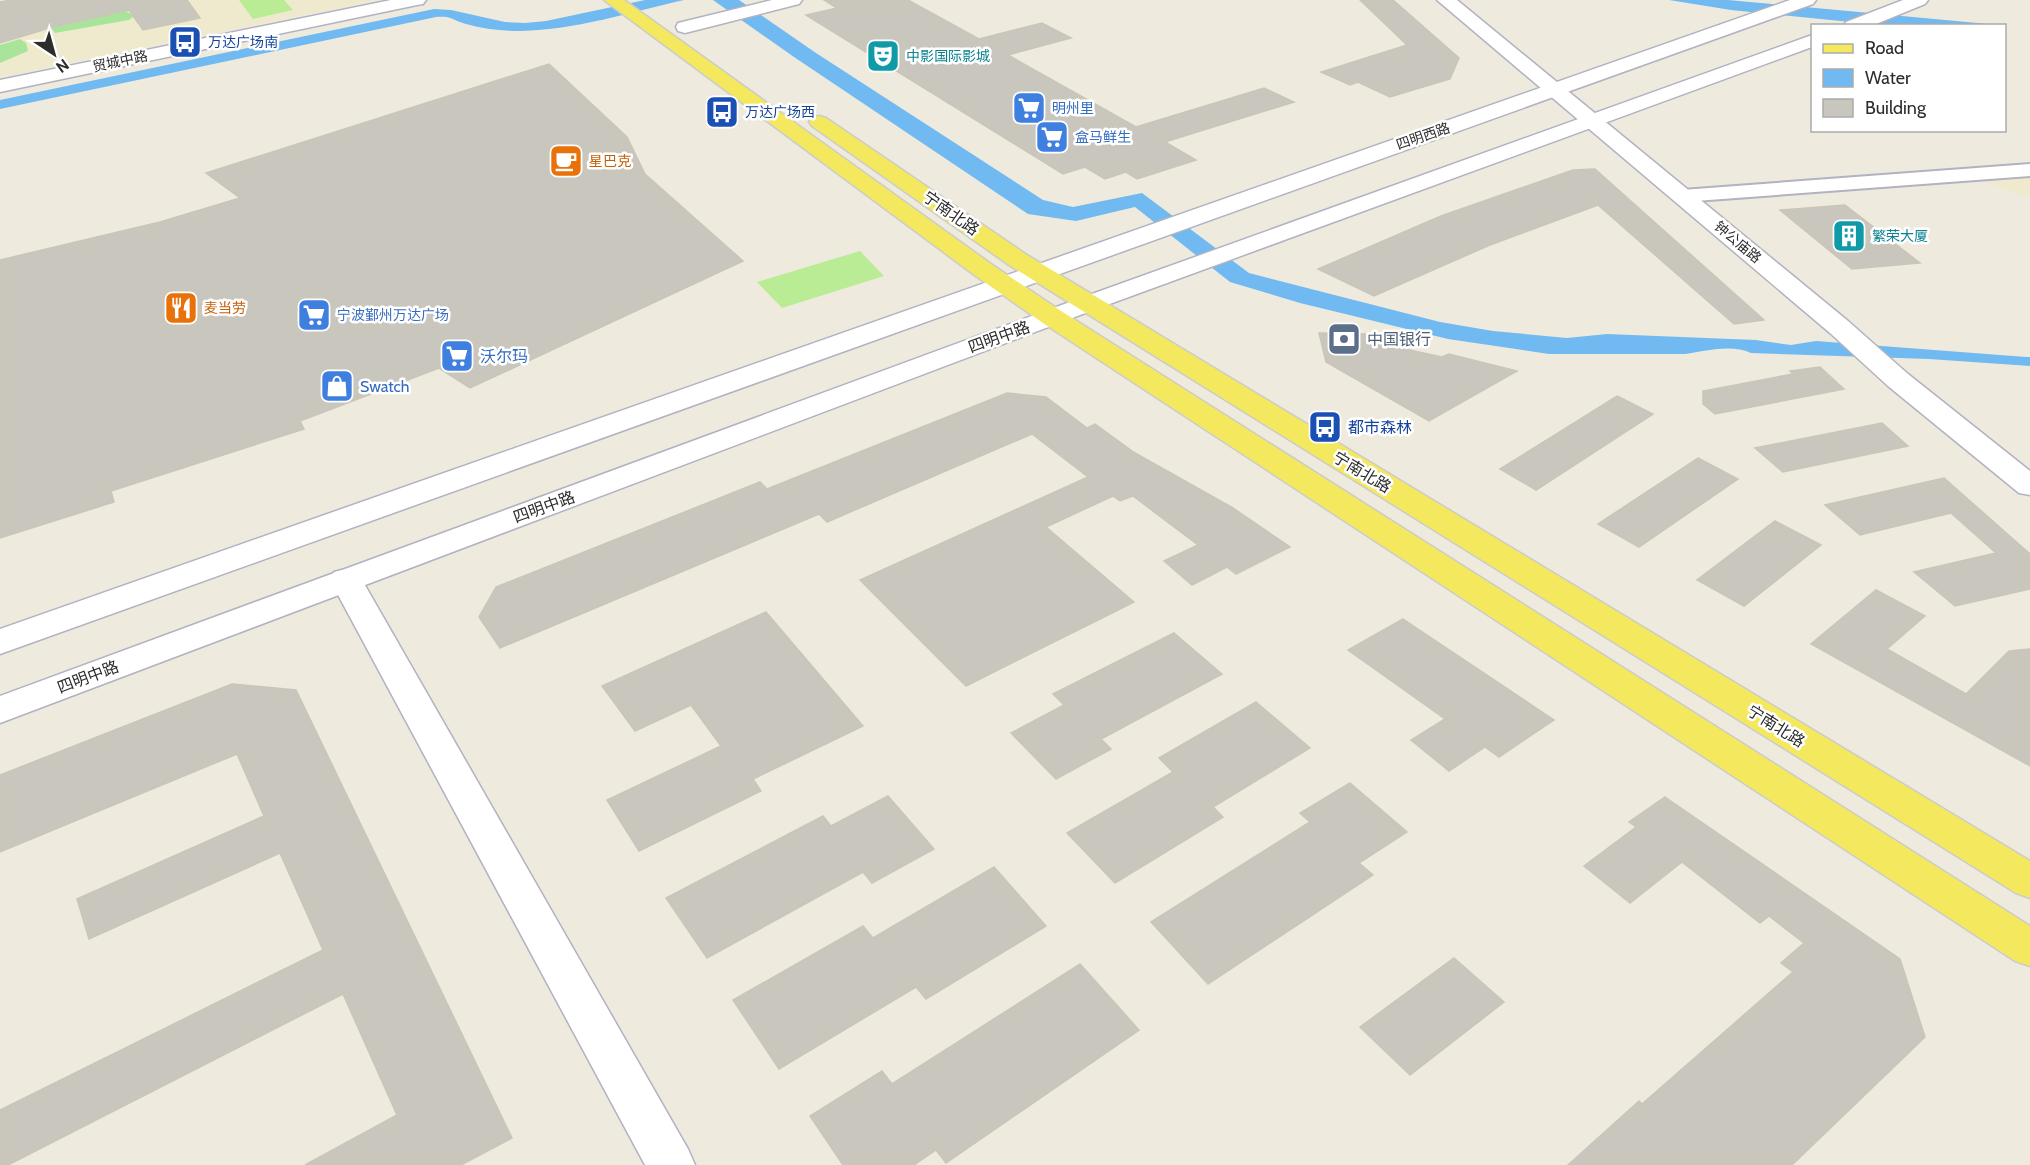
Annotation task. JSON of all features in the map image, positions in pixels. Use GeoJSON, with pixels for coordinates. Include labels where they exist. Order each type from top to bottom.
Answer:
{"type":"FeatureCollection","features":[{"type":"Feature","properties":{"kind":"main road","name":"贸城中路"},"geometry":{"type":"LineString","coordinates":[[0,86],[417,0]]}},
{"type":"Feature","properties":{"kind":"main road","name":"宁南北路"},"geometry":{"type":"LineString","coordinates":[[613,0],[1052,317]]}},
{"type":"Feature","properties":{"kind":"main road"},"geometry":{"type":"LineString","coordinates":[[685,27],[793,0]]}},
{"type":"Feature","properties":{"kind":"main road","name":"钟公庙路"},"geometry":{"type":"LineString","coordinates":[[1446,0],[1839,327],[1898,380],[2030,486]]}},
{"type":"Feature","properties":{"kind":"main road","name":"四明西路"},"geometry":{"type":"LineString","coordinates":[[1040,273],[1110,246],[1807,0]]}},
{"type":"Feature","properties":{"kind":"main road"},"geometry":{"type":"LineString","coordinates":[[1857,24],[1919,0]]}},
{"type":"Feature","properties":{"kind":"main road"},"geometry":{"type":"LineString","coordinates":[[667,13],[704,40]]}},
{"type":"Feature","properties":{"kind":"main road"},"geometry":{"type":"LineString","coordinates":[[1087,304],[1811,41]]}},
{"type":"Feature","properties":{"kind":"main road","name":"宁南北路"},"geometry":{"type":"LineString","coordinates":[[803,111],[1087,304],[2030,881]]}},
{"type":"Feature","properties":{"kind":"main road"},"geometry":{"type":"LineString","coordinates":[[0,642],[1040,273]]}},
{"type":"Feature","properties":{"kind":"main road","name":"四明中路"},"geometry":{"type":"LineString","coordinates":[[0,710],[1087,304]]}},
{"type":"Feature","properties":{"kind":"main road"},"geometry":{"type":"LineString","coordinates":[[1052,317],[2030,948]]}},
{"type":"Feature","properties":{"kind":"main road"},"geometry":{"type":"LineString","coordinates":[[346,580],[671,1165]]}},
{"type":"Feature","properties":{"kind":"street"},"geometry":{"type":"LineString","coordinates":[[1682,196],[2030,170]]}},
{"type":"Feature","properties":{"kind":"shaded area"},"geometry":{"type":"Polygon","coordinates":[[[0,0],[378,0],[0,77],[0,0]]]}},
{"type":"Feature","properties":{"kind":"shaded area"},"geometry":{"type":"Polygon","coordinates":[[[2030,178],[2030,198],[1985,182],[2030,178]]]}},
{"type":"Feature","properties":{"kind":"green space"},"geometry":{"type":"Polygon","coordinates":[[[239,0],[284,0],[293,10],[253,19],[239,0]]]}},
{"type":"Feature","properties":{"kind":"green space"},"geometry":{"type":"Polygon","coordinates":[[[126,11],[134,16],[129,20],[55,33],[51,28],[126,11]]]}},
{"type":"Feature","properties":{"kind":"green space"},"geometry":{"type":"Polygon","coordinates":[[[20,39],[26,43],[28,51],[0,63],[0,45],[20,39]]]}},
{"type":"Feature","properties":{"kind":"green space"},"geometry":{"type":"Polygon","coordinates":[[[860,251],[884,276],[782,308],[757,282],[860,251]]]}},
{"type":"Feature","properties":{"kind":"water"},"geometry":{"type":"Polygon","coordinates":[[[645,0],[684,0],[603,20],[541,30],[493,29],[436,17],[0,109],[0,100],[434,9],[451,10],[505,22],[525,23],[546,21],[645,0]]]}},
{"type":"Feature","properties":{"kind":"water"},"geometry":{"type":"Polygon","coordinates":[[[713,0],[739,0],[816,53],[1043,200],[1073,207],[1142,193],[1249,273],[1440,322],[1493,331],[1567,338],[1607,334],[1756,340],[1791,345],[1816,341],[2030,357],[2030,366],[1929,359],[1751,353],[1735,349],[1685,354],[1549,354],[1448,339],[1300,303],[1230,282],[1135,207],[1076,221],[1028,214],[713,0]]]}},
{"type":"Feature","properties":{"kind":"water"},"geometry":{"type":"Polygon","coordinates":[[[1669,0],[1728,0],[1988,24],[1871,24],[1731,10],[1669,0]]]}},
{"type":"Feature","properties":{"kind":"building"},"geometry":{"type":"Polygon","coordinates":[[[10,0],[187,0],[200,18],[143,30],[129,10],[53,27],[0,43],[0,2],[10,0]]]}},
{"type":"Feature","properties":{"kind":"building","name":"明州里"},"geometry":{"type":"Polygon","coordinates":[[[824,0],[908,0],[979,39],[1042,23],[1071,38],[1008,55],[1136,127],[1264,88],[1294,102],[1165,142],[1196,160],[1137,179],[1126,172],[1105,179],[1085,167],[1063,174],[806,15],[837,8],[824,0]]]}},
{"type":"Feature","properties":{"kind":"building"},"geometry":{"type":"Polygon","coordinates":[[[1360,0],[1393,0],[1459,58],[1450,79],[1390,97],[1358,82],[1350,85],[1321,72],[1407,45],[1360,0]]]}},
{"type":"Feature","properties":{"kind":"building","name":"宁波鄞州万达广场"},"geometry":{"type":"Polygon","coordinates":[[[549,64],[627,137],[645,174],[743,261],[470,388],[439,368],[300,421],[304,429],[111,491],[114,502],[0,538],[0,260],[160,222],[240,198],[206,173],[549,64]]]}},
{"type":"Feature","properties":{"kind":"building"},"geometry":{"type":"Polygon","coordinates":[[[1595,169],[1764,320],[1734,324],[1598,205],[1490,245],[1374,296],[1318,269],[1441,216],[1573,170],[1595,169]]]}},
{"type":"Feature","properties":{"kind":"building","name":"繁荣大厦"},"geometry":{"type":"Polygon","coordinates":[[[1845,205],[1920,263],[1852,269],[1780,210],[1845,205]]]}},
{"type":"Feature","properties":{"kind":"building"},"geometry":{"type":"Polygon","coordinates":[[[1319,333],[1368,334],[1391,341],[1405,349],[1442,357],[1449,354],[1517,371],[1429,421],[1326,362],[1319,333]]]}},
{"type":"Feature","properties":{"kind":"building"},"geometry":{"type":"Polygon","coordinates":[[[1820,367],[1844,389],[1715,414],[1703,404],[1703,391],[1793,374],[1790,371],[1820,367]]]}},
{"type":"Feature","properties":{"kind":"building"},"geometry":{"type":"Polygon","coordinates":[[[1007,393],[1046,397],[1087,428],[1095,424],[1135,453],[1233,508],[1290,547],[1236,574],[1227,567],[1192,585],[1164,561],[1198,545],[1133,496],[1120,501],[1113,496],[1046,527],[1134,602],[966,686],[860,580],[1088,477],[1032,434],[827,522],[819,514],[500,648],[479,617],[496,587],[760,482],[767,489],[1007,393]]]}},
{"type":"Feature","properties":{"kind":"building"},"geometry":{"type":"Polygon","coordinates":[[[1617,396],[1653,414],[1536,490],[1500,469],[1617,396]]]}},
{"type":"Feature","properties":{"kind":"building"},"geometry":{"type":"Polygon","coordinates":[[[1882,423],[1908,446],[1783,472],[1755,448],[1882,423]]]}},
{"type":"Feature","properties":{"kind":"building"},"geometry":{"type":"Polygon","coordinates":[[[1698,458],[1738,479],[1639,547],[1598,524],[1698,458]]]}},
{"type":"Feature","properties":{"kind":"building"},"geometry":{"type":"Polygon","coordinates":[[[1944,478],[2030,554],[2030,589],[1955,606],[1914,572],[1996,553],[1951,513],[1860,535],[1825,505],[1944,478]]]}},
{"type":"Feature","properties":{"kind":"building"},"geometry":{"type":"Polygon","coordinates":[[[1775,521],[1821,545],[1744,606],[1697,580],[1775,521]]]}},
{"type":"Feature","properties":{"kind":"building"},"geometry":{"type":"Polygon","coordinates":[[[1876,590],[1925,616],[1887,649],[1966,694],[2009,651],[2030,649],[2030,766],[1811,644],[1876,590]]]}},
{"type":"Feature","properties":{"kind":"building"},"geometry":{"type":"Polygon","coordinates":[[[766,612],[863,726],[753,779],[761,791],[639,851],[607,800],[721,746],[691,705],[635,731],[602,686],[766,612]]]}},
{"type":"Feature","properties":{"kind":"building"},"geometry":{"type":"Polygon","coordinates":[[[1403,619],[1554,720],[1499,757],[1485,747],[1449,771],[1411,740],[1445,719],[1348,650],[1403,619]]]}},
{"type":"Feature","properties":{"kind":"building"},"geometry":{"type":"Polygon","coordinates":[[[1174,633],[1222,674],[1101,739],[1111,749],[1056,779],[1011,733],[1064,705],[1053,694],[1174,633]]]}},
{"type":"Feature","properties":{"kind":"building"},"geometry":{"type":"Polygon","coordinates":[[[232,684],[296,690],[512,1138],[461,1165],[305,1165],[397,1115],[343,994],[8,1165],[0,1165],[0,1110],[323,950],[280,853],[89,939],[77,899],[264,816],[237,754],[0,852],[0,775],[232,684]]]}},
{"type":"Feature","properties":{"kind":"building"},"geometry":{"type":"Polygon","coordinates":[[[1256,702],[1310,748],[1213,807],[1223,817],[1115,883],[1067,833],[1173,772],[1159,758],[1256,702]]]}},
{"type":"Feature","properties":{"kind":"building"},"geometry":{"type":"Polygon","coordinates":[[[1350,783],[1407,832],[1359,863],[1373,875],[1208,984],[1151,922],[1310,822],[1300,813],[1350,783]]]}},
{"type":"Feature","properties":{"kind":"building"},"geometry":{"type":"Polygon","coordinates":[[[888,796],[934,849],[872,883],[863,872],[707,958],[666,898],[823,816],[831,826],[888,796]]]}},
{"type":"Feature","properties":{"kind":"building"},"geometry":{"type":"Polygon","coordinates":[[[1665,797],[1900,959],[1925,1037],[1792,1165],[1568,1165],[1639,1101],[1642,1104],[1793,972],[1781,963],[1804,943],[1769,916],[1760,923],[1682,862],[1630,903],[1584,866],[1636,827],[1629,822],[1665,797]]]}},
{"type":"Feature","properties":{"kind":"building"},"geometry":{"type":"Polygon","coordinates":[[[994,867],[1046,926],[926,999],[916,987],[779,1069],[733,1000],[863,926],[873,938],[994,867]]]}},
{"type":"Feature","properties":{"kind":"building"},"geometry":{"type":"Polygon","coordinates":[[[1454,958],[1504,1002],[1410,1075],[1360,1027],[1454,958]]]}},
{"type":"Feature","properties":{"kind":"building"},"geometry":{"type":"Polygon","coordinates":[[[1080,964],[1139,1030],[946,1163],[936,1150],[914,1165],[843,1165],[810,1116],[882,1071],[892,1084],[1080,964]]]}},
{"type":"Feature","properties":{"kind":"place","name":"万达广场南"},"geometry":{"type":"Point","coordinates":[185,42]}},
{"type":"Feature","properties":{"kind":"place","name":"中影国际影城"},"geometry":{"type":"Point","coordinates":[883,56]}},
{"type":"Feature","properties":{"kind":"place","name":"明州里"},"geometry":{"type":"Point","coordinates":[1029,108]}},
{"type":"Feature","properties":{"kind":"place","name":"万达广场西"},"geometry":{"type":"Point","coordinates":[722,112]}},
{"type":"Feature","properties":{"kind":"place","name":"盒马鲜生"},"geometry":{"type":"Point","coordinates":[1052,137]}},
{"type":"Feature","properties":{"kind":"place","name":"星巴克"},"geometry":{"type":"Point","coordinates":[566,161]}},
{"type":"Feature","properties":{"kind":"place","name":"繁荣大厦"},"geometry":{"type":"Point","coordinates":[1849,236]}},
{"type":"Feature","properties":{"kind":"place","name":"麦当劳"},"geometry":{"type":"Point","coordinates":[181,308]}},
{"type":"Feature","properties":{"kind":"place","name":"宁波鄞州万达广场"},"geometry":{"type":"Point","coordinates":[314,315]}},
{"type":"Feature","properties":{"kind":"place","name":"中国银行"},"geometry":{"type":"Point","coordinates":[1344,339]}},
{"type":"Feature","properties":{"kind":"place","name":"沃尔玛"},"geometry":{"type":"Point","coordinates":[457,356]}},
{"type":"Feature","properties":{"kind":"place","name":"Swatch"},"geometry":{"type":"Point","coordinates":[337,386]}},
{"type":"Feature","properties":{"kind":"place","name":"都市森林"},"geometry":{"type":"Point","coordinates":[1325,427]}}]}
